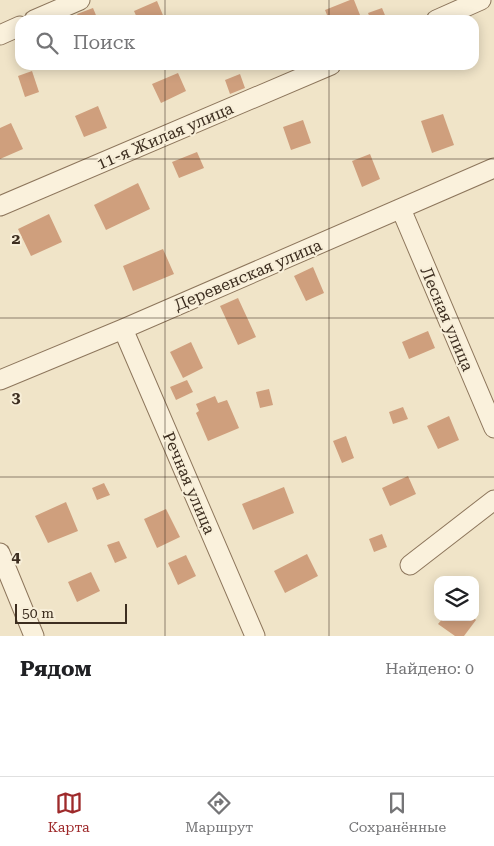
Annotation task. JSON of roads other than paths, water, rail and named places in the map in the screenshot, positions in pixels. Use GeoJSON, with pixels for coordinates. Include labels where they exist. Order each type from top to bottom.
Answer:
{"type":"FeatureCollection","features":[{"type":"Feature","properties":{"kind":"street"},"geometry":{"type":"LineString","coordinates":[[46,15],[80,0]]}},
{"type":"Feature","properties":{"kind":"street"},"geometry":{"type":"LineString","coordinates":[[447,15],[481,0]]}},
{"type":"Feature","properties":{"kind":"street"},"geometry":{"type":"LineString","coordinates":[[0,35],[15,28]]}},
{"type":"Feature","properties":{"kind":"street","name":"11-я Жилая улица"},"geometry":{"type":"LineString","coordinates":[[0,206],[319,70]]}},
{"type":"Feature","properties":{"kind":"street","name":"Деревенская улица"},"geometry":{"type":"LineString","coordinates":[[0,380],[123,329],[494,168]]}},
{"type":"Feature","properties":{"kind":"street","name":"Лесная улица"},"geometry":{"type":"LineString","coordinates":[[401,209],[494,428]]}},
{"type":"Feature","properties":{"kind":"street","name":"Речная улица"},"geometry":{"type":"LineString","coordinates":[[123,329],[255,636]]}},
{"type":"Feature","properties":{"kind":"street"},"geometry":{"type":"LineString","coordinates":[[410,565],[494,500]]}},
{"type":"Feature","properties":{"kind":"street"},"geometry":{"type":"LineString","coordinates":[[0,553],[34,636]]}}]}
